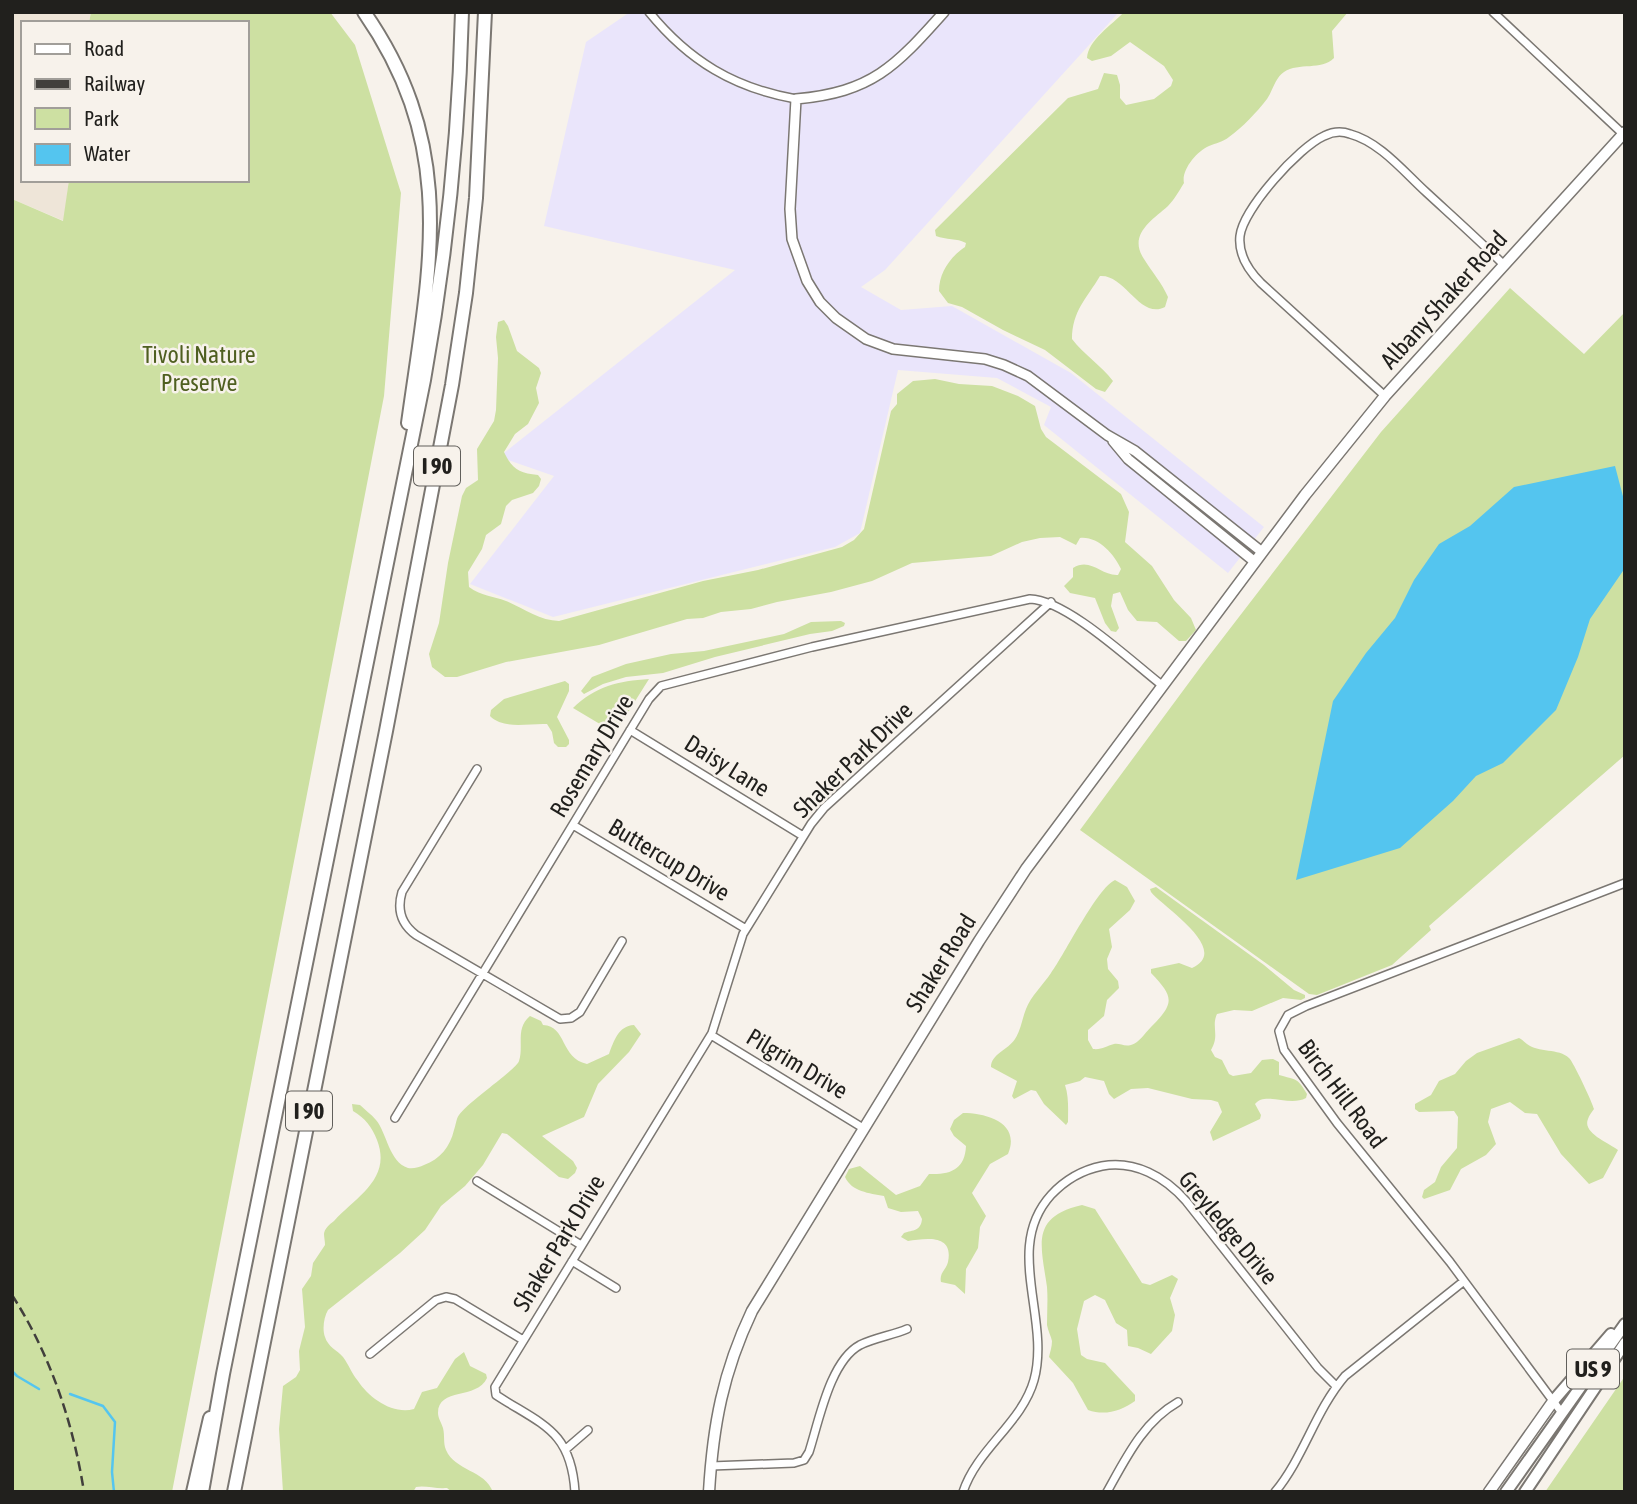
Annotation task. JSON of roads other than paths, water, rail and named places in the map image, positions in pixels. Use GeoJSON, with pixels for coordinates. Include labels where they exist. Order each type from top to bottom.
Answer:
{"type":"FeatureCollection","features":[{"type":"Feature","properties":{"kind":"highway"},"geometry":{"type":"LineString","coordinates":[[364,12],[391,53],[410,95],[423,137],[429,185],[427,277],[396,515]]}},
{"type":"Feature","properties":{"kind":"highway","name":"I 90"},"geometry":{"type":"LineString","coordinates":[[202,1492],[223,1374],[425,380],[446,243],[456,149],[462,12]]}},
{"type":"Feature","properties":{"kind":"highway","name":"I 90"},"geometry":{"type":"LineString","coordinates":[[233,1492],[386,731],[452,385],[475,210],[485,12]]}},
{"type":"Feature","properties":{"kind":"highway"},"geometry":{"type":"LineString","coordinates":[[193,1492],[204,1437],[223,1374]]}},
{"type":"Feature","properties":{"kind":"main road","name":"Albany Shaker Road"},"geometry":{"type":"LineString","coordinates":[[1300,501],[1385,397],[1624,133]]}},
{"type":"Feature","properties":{"kind":"main road","name":"Shaker Road"},"geometry":{"type":"LineString","coordinates":[[709,1492],[720,1397],[740,1336],[766,1286],[1001,906],[1070,809],[1300,501]]}},
{"type":"Feature","properties":{"kind":"main road"},"geometry":{"type":"LineString","coordinates":[[1489,1492],[1554,1400],[1625,1322]]}},
{"type":"Feature","properties":{"kind":"main road","name":"US 9"},"geometry":{"type":"LineString","coordinates":[[1506,1492],[1625,1322]]}},
{"type":"Feature","properties":{"kind":"main road","name":"US 9"},"geometry":{"type":"LineString","coordinates":[[1525,1492],[1625,1343]]}},
{"type":"Feature","properties":{"kind":"main road"},"geometry":{"type":"LineString","coordinates":[[1532,1481],[1563,1427],[1562,1413]]}},
{"type":"Feature","properties":{"kind":"street"},"geometry":{"type":"LineString","coordinates":[[649,12],[683,48],[709,68],[740,84],[796,99],[836,94],[875,78],[895,63],[944,12]]}},
{"type":"Feature","properties":{"kind":"street"},"geometry":{"type":"LineString","coordinates":[[1493,12],[1624,133]]}},
{"type":"Feature","properties":{"kind":"street"},"geometry":{"type":"LineString","coordinates":[[796,99],[790,209],[792,239],[807,282],[828,310],[860,335],[893,349],[976,357],[1011,367],[1050,390],[1107,435],[1135,451],[1262,552]]}},
{"type":"Feature","properties":{"kind":"street"},"geometry":{"type":"LineString","coordinates":[[1385,397],[1249,269],[1241,255],[1240,238],[1245,219],[1260,196],[1316,140],[1331,133],[1352,134],[1379,150],[1504,265]]}},
{"type":"Feature","properties":{"kind":"street"},"geometry":{"type":"LineString","coordinates":[[1107,435],[1128,459],[1255,562]]}},
{"type":"Feature","properties":{"kind":"street","name":"Rosemary Drive"},"geometry":{"type":"LineString","coordinates":[[395,1118],[651,696],[667,683],[1017,601],[1035,599],[1051,602]]}},
{"type":"Feature","properties":{"kind":"street"},"geometry":{"type":"LineString","coordinates":[[1051,602],[1069,612],[1163,686]]}},
{"type":"Feature","properties":{"kind":"street","name":"Shaker Park Drive"},"geometry":{"type":"LineString","coordinates":[[566,1449],[548,1428],[497,1396],[495,1387],[710,1035],[746,929],[803,836],[824,808],[1051,602]]}},
{"type":"Feature","properties":{"kind":"street","name":"Daisy Lane"},"geometry":{"type":"LineString","coordinates":[[631,730],[803,836]]}},
{"type":"Feature","properties":{"kind":"street"},"geometry":{"type":"LineString","coordinates":[[477,769],[404,888],[399,905],[402,918],[413,932],[553,1017],[569,1019],[582,1010],[622,941]]}},
{"type":"Feature","properties":{"kind":"street","name":"Buttercup Drive"},"geometry":{"type":"LineString","coordinates":[[573,825],[746,929]]}},
{"type":"Feature","properties":{"kind":"street","name":"Birch Hill Road"},"geometry":{"type":"LineString","coordinates":[[1562,1413],[1464,1281],[1337,1122],[1284,1050],[1280,1040],[1280,1028],[1288,1016],[1306,1006],[1625,883]]}},
{"type":"Feature","properties":{"kind":"street","name":"Pilgrim Drive"},"geometry":{"type":"LineString","coordinates":[[710,1035],[863,1128]]}},
{"type":"Feature","properties":{"kind":"street","name":"Greyledge Drive"},"geometry":{"type":"LineString","coordinates":[[963,1492],[976,1465],[1023,1404],[1034,1379],[1038,1351],[1028,1254],[1029,1236],[1035,1220],[1044,1204],[1062,1184],[1076,1175],[1100,1167],[1118,1165],[1138,1169],[1155,1175],[1174,1188],[1318,1368],[1336,1386]]}},
{"type":"Feature","properties":{"kind":"street"},"geometry":{"type":"LineString","coordinates":[[477,1181],[581,1245]]}},
{"type":"Feature","properties":{"kind":"street"},"geometry":{"type":"LineString","coordinates":[[572,1261],[616,1288]]}},
{"type":"Feature","properties":{"kind":"street"},"geometry":{"type":"LineString","coordinates":[[1275,1492],[1293,1468],[1336,1386],[1368,1356],[1464,1281]]}},
{"type":"Feature","properties":{"kind":"street"},"geometry":{"type":"LineString","coordinates":[[370,1354],[436,1300],[446,1297],[455,1299],[523,1340]]}},
{"type":"Feature","properties":{"kind":"street"},"geometry":{"type":"LineString","coordinates":[[711,1466],[794,1463],[804,1460],[810,1452],[835,1376],[844,1361],[860,1345],[907,1329]]}},
{"type":"Feature","properties":{"kind":"street"},"geometry":{"type":"LineString","coordinates":[[1107,1492],[1144,1432],[1160,1413],[1178,1402]]}},
{"type":"Feature","properties":{"kind":"street"},"geometry":{"type":"LineString","coordinates":[[575,1492],[573,1472],[566,1449],[588,1430]]}},
{"type":"Feature","properties":{"kind":"water"},"geometry":{"type":"Polygon","coordinates":[[[1615,466],[1625,504],[1625,568],[1590,619],[1556,710],[1503,763],[1476,776],[1453,801],[1400,848],[1296,880],[1333,701],[1366,653],[1395,618],[1414,580],[1439,544],[1470,526],[1514,487],[1615,466]]]}},
{"type":"Feature","properties":{"kind":"waterway"},"geometry":{"type":"LineString","coordinates":[[12,1371],[39,1389]]}},
{"type":"Feature","properties":{"kind":"waterway"},"geometry":{"type":"LineString","coordinates":[[70,1394],[103,1406],[115,1422],[112,1472],[114,1492]]}},
{"type":"Feature","properties":{"kind":"railway"},"geometry":{"type":"LineString","coordinates":[[12,1295],[38,1341],[58,1389],[84,1492]]}},
{"type":"Feature","properties":{"kind":"park label","name":"Tivoli Nature Preserve"},"geometry":{"type":"Point","coordinates":[199,369]}}]}
